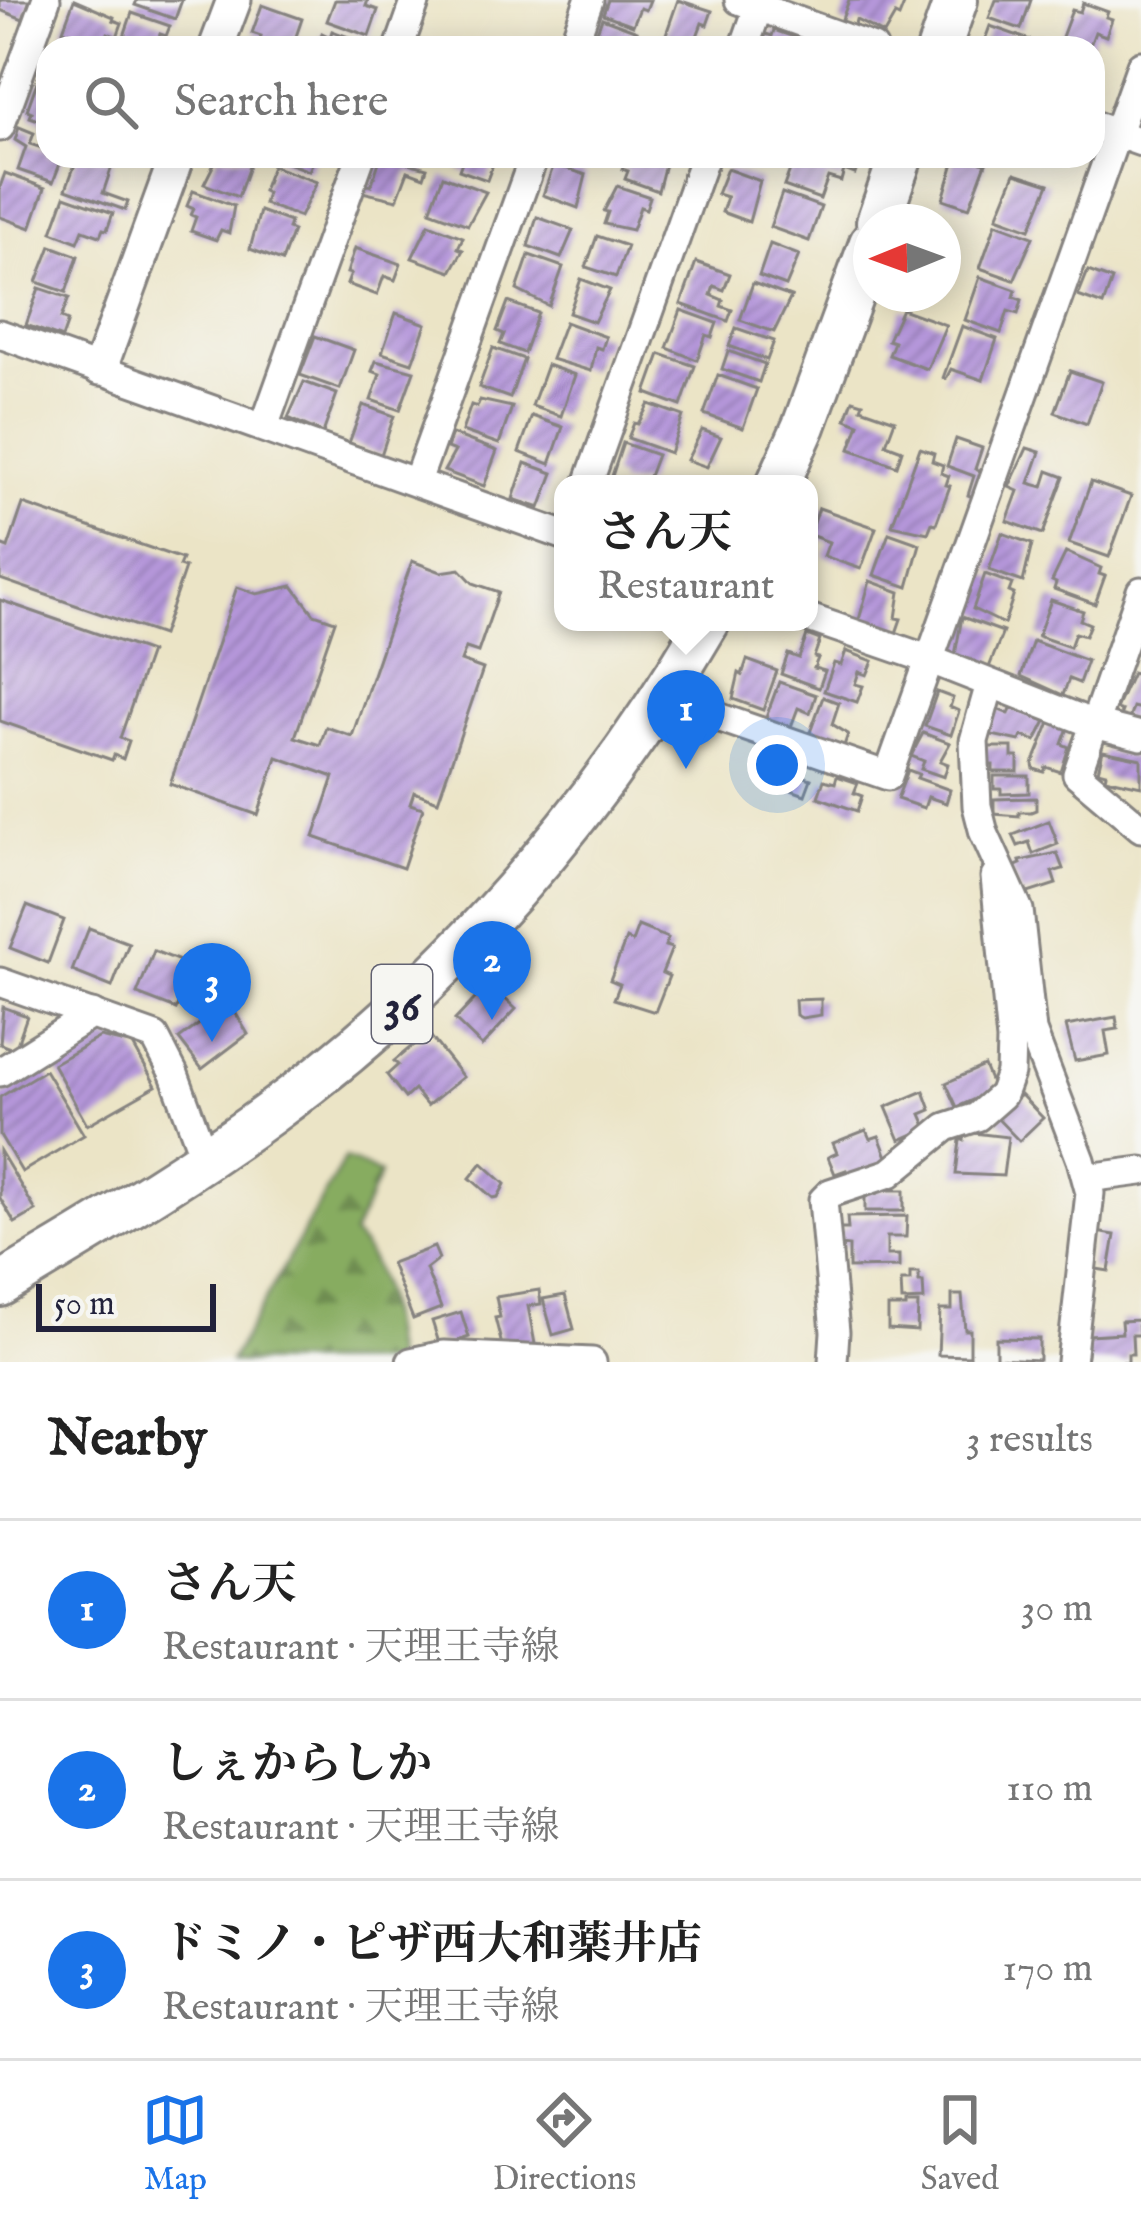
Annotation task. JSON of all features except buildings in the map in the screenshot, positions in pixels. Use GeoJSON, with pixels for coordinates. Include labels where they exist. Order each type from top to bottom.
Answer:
{"type":"FeatureCollection","features":[{"type":"Feature","properties":{"kind":"main road"},"geometry":{"type":"LineString","coordinates":[[943,36],[956,0]]}},
{"type":"Feature","properties":{"kind":"main road"},"geometry":{"type":"LineString","coordinates":[[885,204],[898,168]]}},
{"type":"Feature","properties":{"kind":"main road"},"geometry":{"type":"LineString","coordinates":[[781,475],[853,289]]}},
{"type":"Feature","properties":{"kind":"main road","name":"36"},"geometry":{"type":"LineString","coordinates":[[0,1285],[205,1159],[324,1072],[399,1008],[582,810],[628,751],[703,631]]}},
{"type":"Feature","properties":{"kind":"street"},"geometry":{"type":"LineString","coordinates":[[0,127],[46,0]]}},
{"type":"Feature","properties":{"kind":"street"},"geometry":{"type":"LineString","coordinates":[[220,36],[234,0]]}},
{"type":"Feature","properties":{"kind":"street"},"geometry":{"type":"LineString","coordinates":[[403,36],[416,0]]}},
{"type":"Feature","properties":{"kind":"street"},"geometry":{"type":"LineString","coordinates":[[576,36],[590,0]]}},
{"type":"Feature","properties":{"kind":"street"},"geometry":{"type":"LineString","coordinates":[[746,36],[753,2],[842,36]]}},
{"type":"Feature","properties":{"kind":"street"},"geometry":{"type":"LineString","coordinates":[[1105,167],[1141,65]]}},
{"type":"Feature","properties":{"kind":"street"},"geometry":{"type":"LineString","coordinates":[[100,368],[173,168]]}},
{"type":"Feature","properties":{"kind":"street"},"geometry":{"type":"LineString","coordinates":[[263,427],[357,168]]}},
{"type":"Feature","properties":{"kind":"street"},"geometry":{"type":"LineString","coordinates":[[417,481],[530,168]]}},
{"type":"Feature","properties":{"kind":"street"},"geometry":{"type":"LineString","coordinates":[[591,475],[701,168]]}},
{"type":"Feature","properties":{"kind":"street"},"geometry":{"type":"LineString","coordinates":[[662,698],[888,776],[1105,168]]}},
{"type":"Feature","properties":{"kind":"street"},"geometry":{"type":"LineString","coordinates":[[0,334],[554,532]]}},
{"type":"Feature","properties":{"kind":"street"},"geometry":{"type":"LineString","coordinates":[[1141,591],[1077,775],[1141,828]]}},
{"type":"Feature","properties":{"kind":"street"},"geometry":{"type":"LineString","coordinates":[[818,621],[1094,724],[1141,736]]}},
{"type":"Feature","properties":{"kind":"street"},"geometry":{"type":"LineString","coordinates":[[832,1360],[823,1201],[830,1193],[890,1173],[946,1127],[990,1109],[1008,1083],[1011,1042],[998,889],[975,788],[974,741],[990,684]]}},
{"type":"Feature","properties":{"kind":"street"},"geometry":{"type":"LineString","coordinates":[[983,833],[1018,910],[1032,1031],[1087,1178],[1090,1209],[1071,1362]]}},
{"type":"Feature","properties":{"kind":"street"},"geometry":{"type":"LineString","coordinates":[[0,982],[155,1037],[205,1159]]}},
{"type":"Feature","properties":{"kind":"street"},"geometry":{"type":"LineString","coordinates":[[0,1072],[92,1014]]}},
{"type":"Feature","properties":{"kind":"street"},"geometry":{"type":"LineString","coordinates":[[1087,1178],[1141,1171]]}},
{"type":"Feature","properties":{"kind":"street"},"geometry":{"type":"LineString","coordinates":[[411,1362],[444,1355],[592,1362]]}},
{"type":"Feature","properties":{"kind":"green space"},"geometry":{"type":"Polygon","coordinates":[[[345,1158],[380,1174],[353,1235],[379,1278],[394,1362],[230,1362],[345,1158]]]}},
{"type":"Feature","properties":{"kind":"place","name":"さん天"},"geometry":{"type":"Point","coordinates":[686,769]}},
{"type":"Feature","properties":{"kind":"place","name":"しぇからしか"},"geometry":{"type":"Point","coordinates":[492,1020]}},
{"type":"Feature","properties":{"kind":"place","name":"ドミノ・ピザ西大和薬井店"},"geometry":{"type":"Point","coordinates":[212,1042]}}]}
